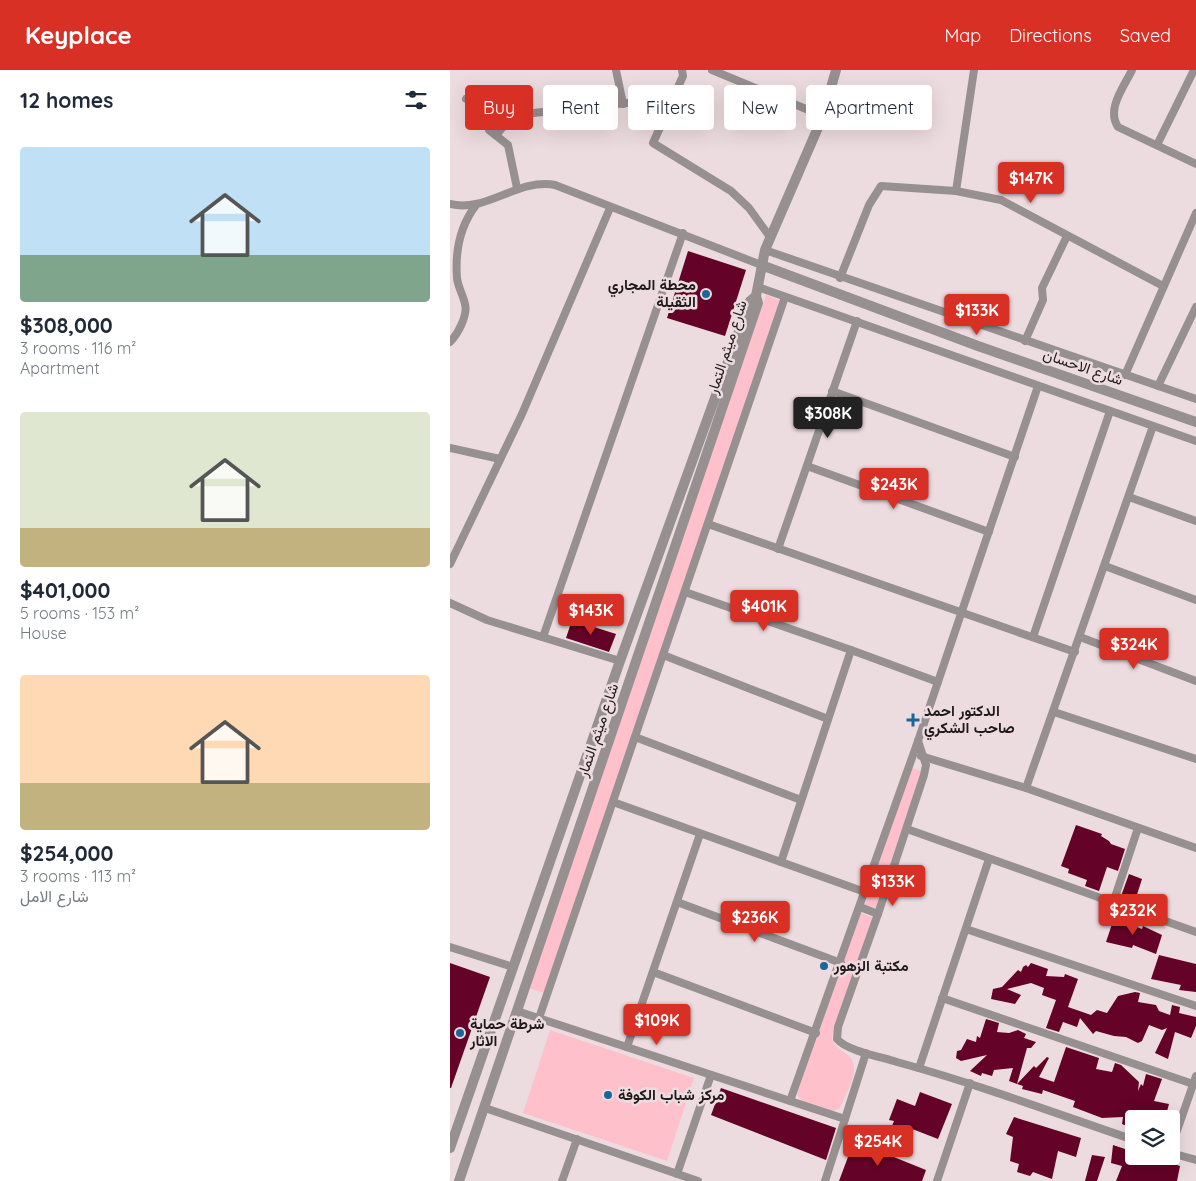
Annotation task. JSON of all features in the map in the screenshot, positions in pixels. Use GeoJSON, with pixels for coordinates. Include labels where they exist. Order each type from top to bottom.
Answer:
{"type":"FeatureCollection","features":[{"type":"Feature","properties":{"kind":"street"},"geometry":{"type":"LineString","coordinates":[[616,70],[623,104]]}},
{"type":"Feature","properties":{"kind":"street"},"geometry":{"type":"LineString","coordinates":[[712,70],[806,109]]}},
{"type":"Feature","properties":{"kind":"street"},"geometry":{"type":"LineString","coordinates":[[832,85],[836,70]]}},
{"type":"Feature","properties":{"kind":"street"},"geometry":{"type":"LineString","coordinates":[[956,191],[974,70]]}},
{"type":"Feature","properties":{"kind":"street"},"geometry":{"type":"LineString","coordinates":[[1132,70],[1113,110],[1113,119],[1118,127],[1196,164]]}},
{"type":"Feature","properties":{"kind":"street"},"geometry":{"type":"LineString","coordinates":[[1157,145],[1194,70]]}},
{"type":"Feature","properties":{"kind":"street"},"geometry":{"type":"LineString","coordinates":[[678,85],[684,72]]}},
{"type":"Feature","properties":{"kind":"street"},"geometry":{"type":"LineString","coordinates":[[496,135],[510,119],[524,114],[628,103]]}},
{"type":"Feature","properties":{"kind":"street"},"geometry":{"type":"LineString","coordinates":[[489,130],[508,145],[517,188]]}},
{"type":"Feature","properties":{"kind":"street"},"geometry":{"type":"LineString","coordinates":[[659,130],[653,143],[731,191],[749,208],[770,237]]}},
{"type":"Feature","properties":{"kind":"street"},"geometry":{"type":"LineString","coordinates":[[817,130],[765,250],[764,266],[757,291],[785,297],[856,321],[1196,441]]}},
{"type":"Feature","properties":{"kind":"street"},"geometry":{"type":"LineString","coordinates":[[450,204],[476,205],[517,188],[540,183],[555,185],[610,208],[683,233],[764,266]]}},
{"type":"Feature","properties":{"kind":"street"},"geometry":{"type":"LineString","coordinates":[[840,278],[868,205],[881,186],[956,191],[1006,202],[1163,286]]}},
{"type":"Feature","properties":{"kind":"street"},"geometry":{"type":"LineString","coordinates":[[450,342],[457,335],[466,306],[457,280],[457,252],[465,220],[476,205]]}},
{"type":"Feature","properties":{"kind":"street"},"geometry":{"type":"LineString","coordinates":[[450,564],[522,414],[610,208]]}},
{"type":"Feature","properties":{"kind":"street"},"geometry":{"type":"LineString","coordinates":[[1125,375],[1196,213]]}},
{"type":"Feature","properties":{"kind":"street"},"geometry":{"type":"LineString","coordinates":[[542,637],[683,233]]}},
{"type":"Feature","properties":{"kind":"street"},"geometry":{"type":"LineString","coordinates":[[1025,341],[1043,300],[1042,288],[1067,236]]}},
{"type":"Feature","properties":{"kind":"street"},"geometry":{"type":"LineString","coordinates":[[765,250],[840,278],[1196,399]]}},
{"type":"Feature","properties":{"kind":"street","name":"شارع الاحسان"},"geometry":{"type":"LineString","coordinates":[[764,266],[978,346],[1196,422]]}},
{"type":"Feature","properties":{"kind":"street","name":"شارع ميثم التمار"},"geometry":{"type":"LineString","coordinates":[[450,1148],[620,661],[750,301],[757,291]]}},
{"type":"Feature","properties":{"kind":"street","name":"شارع ميثم التمار"},"geometry":{"type":"LineString","coordinates":[[459,1181],[758,303],[757,291]]}},
{"type":"Feature","properties":{"kind":"street"},"geometry":{"type":"LineString","coordinates":[[539,1018],[785,297]]}},
{"type":"Feature","properties":{"kind":"street"},"geometry":{"type":"LineString","coordinates":[[1158,386],[1196,307]]}},
{"type":"Feature","properties":{"kind":"street"},"geometry":{"type":"LineString","coordinates":[[778,549],[856,321]]}},
{"type":"Feature","properties":{"kind":"street"},"geometry":{"type":"LineString","coordinates":[[790,1101],[816,1033],[914,754],[1038,386]]}},
{"type":"Feature","properties":{"kind":"street"},"geometry":{"type":"LineString","coordinates":[[832,391],[1015,458]]}},
{"type":"Feature","properties":{"kind":"street"},"geometry":{"type":"LineString","coordinates":[[1033,637],[1110,411]]}},
{"type":"Feature","properties":{"kind":"street"},"geometry":{"type":"LineString","coordinates":[[1026,788],[1153,426]]}},
{"type":"Feature","properties":{"kind":"street"},"geometry":{"type":"LineString","coordinates":[[450,448],[500,460]]}},
{"type":"Feature","properties":{"kind":"street"},"geometry":{"type":"LineString","coordinates":[[807,466],[989,532]]}},
{"type":"Feature","properties":{"kind":"street"},"geometry":{"type":"LineString","coordinates":[[1129,497],[1196,521]]}},
{"type":"Feature","properties":{"kind":"street"},"geometry":{"type":"LineString","coordinates":[[708,524],[1075,652]]}},
{"type":"Feature","properties":{"kind":"street"},"geometry":{"type":"LineString","coordinates":[[1105,566],[1196,600]]}},
{"type":"Feature","properties":{"kind":"street"},"geometry":{"type":"LineString","coordinates":[[685,592],[938,682]]}},
{"type":"Feature","properties":{"kind":"street"},"geometry":{"type":"LineString","coordinates":[[450,603],[487,620],[620,661]]}},
{"type":"Feature","properties":{"kind":"street"},"geometry":{"type":"LineString","coordinates":[[1080,637],[1196,681]]}},
{"type":"Feature","properties":{"kind":"street"},"geometry":{"type":"LineString","coordinates":[[781,862],[851,650]]}},
{"type":"Feature","properties":{"kind":"street"},"geometry":{"type":"LineString","coordinates":[[663,655],[828,719]]}},
{"type":"Feature","properties":{"kind":"street"},"geometry":{"type":"LineString","coordinates":[[1054,712],[1196,759]]}},
{"type":"Feature","properties":{"kind":"street"},"geometry":{"type":"LineString","coordinates":[[635,737],[802,800]]}},
{"type":"Feature","properties":{"kind":"street"},"geometry":{"type":"LineString","coordinates":[[918,741],[924,757],[924,775],[878,914],[836,1031],[837,1039],[866,1053],[970,1083],[1125,1137]]}},
{"type":"Feature","properties":{"kind":"street"},"geometry":{"type":"LineString","coordinates":[[914,754],[1026,788],[1196,848]]}},
{"type":"Feature","properties":{"kind":"street"},"geometry":{"type":"LineString","coordinates":[[612,802],[865,892]]}},
{"type":"Feature","properties":{"kind":"street"},"geometry":{"type":"LineString","coordinates":[[1113,903],[1138,828]]}},
{"type":"Feature","properties":{"kind":"street"},"geometry":{"type":"LineString","coordinates":[[907,829],[1196,932]]}},
{"type":"Feature","properties":{"kind":"street"},"geometry":{"type":"LineString","coordinates":[[627,1047],[700,834]]}},
{"type":"Feature","properties":{"kind":"street"},"geometry":{"type":"LineString","coordinates":[[919,1068],[989,859]]}},
{"type":"Feature","properties":{"kind":"street"},"geometry":{"type":"LineString","coordinates":[[677,902],[841,963]]}},
{"type":"Feature","properties":{"kind":"street"},"geometry":{"type":"LineString","coordinates":[[860,907],[878,914]]}},
{"type":"Feature","properties":{"kind":"street"},"geometry":{"type":"LineString","coordinates":[[966,928],[1196,1006]]}},
{"type":"Feature","properties":{"kind":"street"},"geometry":{"type":"LineString","coordinates":[[450,947],[513,967]]}},
{"type":"Feature","properties":{"kind":"street"},"geometry":{"type":"LineString","coordinates":[[653,972],[816,1033]]}},
{"type":"Feature","properties":{"kind":"street"},"geometry":{"type":"LineString","coordinates":[[942,998],[1194,1080],[1180,1121]]}},
{"type":"Feature","properties":{"kind":"street"},"geometry":{"type":"LineString","coordinates":[[517,1011],[844,1119]]}},
{"type":"Feature","properties":{"kind":"street"},"geometry":{"type":"LineString","coordinates":[[825,1181],[866,1053]]}},
{"type":"Feature","properties":{"kind":"street"},"geometry":{"type":"LineString","coordinates":[[677,1174],[711,1075]]}},
{"type":"Feature","properties":{"kind":"street"},"geometry":{"type":"LineString","coordinates":[[936,1181],[970,1083]]}},
{"type":"Feature","properties":{"kind":"street"},"geometry":{"type":"LineString","coordinates":[[485,1108],[698,1181]]}},
{"type":"Feature","properties":{"kind":"street"},"geometry":{"type":"LineString","coordinates":[[562,1181],[577,1139]]}},
{"type":"Feature","properties":{"kind":"street"},"geometry":{"type":"LineString","coordinates":[[1180,1156],[1196,1160]]}},
{"type":"Feature","properties":{"kind":"shaded area"},"geometry":{"type":"Polygon","coordinates":[[[766,295],[781,301],[544,993],[528,988],[766,295]]]}},
{"type":"Feature","properties":{"kind":"shaded area"},"geometry":{"type":"Polygon","coordinates":[[[911,768],[922,771],[876,908],[865,905],[911,768]]]}},
{"type":"Feature","properties":{"kind":"shaded area"},"geometry":{"type":"Polygon","coordinates":[[[861,913],[874,918],[832,1037],[833,1042],[851,1058],[854,1072],[840,1108],[831,1112],[802,1101],[797,1094],[861,913]]]}},
{"type":"Feature","properties":{"kind":"shaded area","name":"مركز شباب الكوفة"},"geometry":{"type":"Polygon","coordinates":[[[550,1030],[694,1078],[667,1161],[523,1113],[550,1030]]]}},
{"type":"Feature","properties":{"kind":"building","name":"محطة المجاري الثقيلة"},"geometry":{"type":"Polygon","coordinates":[[[688,251],[746,270],[725,336],[667,318],[688,251]]]}},
{"type":"Feature","properties":{"kind":"building"},"geometry":{"type":"Polygon","coordinates":[[[572,620],[616,634],[609,652],[566,638],[572,620]]]}},
{"type":"Feature","properties":{"kind":"building"},"geometry":{"type":"Polygon","coordinates":[[[1076,825],[1102,834],[1101,836],[1111,844],[1125,849],[1118,871],[1107,867],[1099,891],[1085,886],[1087,880],[1068,873],[1069,869],[1061,866],[1076,825]]]}},
{"type":"Feature","properties":{"kind":"building"},"geometry":{"type":"Polygon","coordinates":[[[1129,874],[1142,879],[1134,904],[1120,899],[1129,874]]]}},
{"type":"Feature","properties":{"kind":"building"},"geometry":{"type":"Polygon","coordinates":[[[1115,915],[1128,920],[1127,923],[1142,929],[1143,926],[1162,935],[1156,954],[1133,945],[1132,948],[1106,942],[1115,915]]]}},
{"type":"Feature","properties":{"kind":"building"},"geometry":{"type":"Polygon","coordinates":[[[1159,955],[1196,964],[1196,992],[1179,990],[1181,985],[1151,979],[1159,955]]]}},
{"type":"Feature","properties":{"kind":"building","name":"شرطة حماية الاثار"},"geometry":{"type":"Polygon","coordinates":[[[450,963],[490,977],[451,1088],[450,1088],[450,963]]]}},
{"type":"Feature","properties":{"kind":"building"},"geometry":{"type":"Polygon","coordinates":[[[1031,963],[1048,969],[1046,976],[1064,977],[1065,974],[1078,979],[1068,1007],[1091,1015],[1097,1010],[1107,1013],[1118,996],[1135,992],[1140,993],[1138,1002],[1156,1005],[1159,1011],[1170,1015],[1172,1005],[1180,1007],[1179,1013],[1196,1017],[1196,1026],[1191,1038],[1175,1032],[1168,1059],[1155,1053],[1167,1028],[1162,1030],[1149,1025],[1142,1041],[1138,1043],[1126,1037],[1096,1031],[1093,1034],[1080,1018],[1077,1027],[1063,1022],[1059,1032],[1046,1028],[1056,1000],[1042,995],[1044,988],[1031,983],[1007,989],[1021,995],[1015,1004],[991,999],[993,989],[1002,987],[1018,970],[1021,972],[1023,967],[1026,965],[1028,967],[1031,963]]]}},
{"type":"Feature","properties":{"kind":"building"},"geometry":{"type":"Polygon","coordinates":[[[986,1019],[999,1023],[997,1032],[1009,1033],[1018,1030],[1026,1034],[1024,1038],[1036,1042],[1031,1048],[1027,1048],[1017,1084],[1009,1081],[1013,1068],[994,1070],[992,1076],[982,1073],[981,1076],[970,1071],[987,1055],[961,1061],[956,1058],[957,1051],[961,1050],[967,1039],[976,1042],[977,1036],[980,1038],[986,1019]]]}},
{"type":"Feature","properties":{"kind":"building"},"geometry":{"type":"Polygon","coordinates":[[[1066,1047],[1099,1058],[1096,1069],[1112,1072],[1115,1063],[1121,1065],[1139,1082],[1138,1091],[1141,1084],[1143,1086],[1146,1074],[1162,1079],[1154,1101],[1169,1104],[1167,1110],[1125,1110],[1125,1125],[1122,1124],[1123,1117],[1102,1118],[1073,1107],[1075,1101],[1043,1090],[1042,1094],[1022,1089],[1023,1086],[1017,1084],[1034,1066],[1036,1068],[1047,1057],[1049,1058],[1039,1077],[1054,1082],[1066,1047]]]}},
{"type":"Feature","properties":{"kind":"building"},"geometry":{"type":"Polygon","coordinates":[[[721,1088],[836,1128],[826,1160],[711,1115],[721,1088]]]}},
{"type":"Feature","properties":{"kind":"building"},"geometry":{"type":"Polygon","coordinates":[[[920,1092],[952,1104],[938,1139],[902,1125],[898,1136],[889,1133],[894,1121],[889,1120],[897,1099],[915,1106],[920,1092]]]}},
{"type":"Feature","properties":{"kind":"building"},"geometry":{"type":"Polygon","coordinates":[[[1014,1117],[1081,1138],[1076,1157],[1058,1151],[1052,1179],[1033,1172],[1030,1176],[1017,1172],[1019,1164],[1010,1161],[1013,1137],[1006,1134],[1014,1117]]]}},
{"type":"Feature","properties":{"kind":"building"},"geometry":{"type":"Polygon","coordinates":[[[854,1141],[926,1170],[922,1181],[839,1181],[854,1141]]]}},
{"type":"Feature","properties":{"kind":"building"},"geometry":{"type":"Polygon","coordinates":[[[1113,1145],[1125,1149],[1125,1165],[1180,1166],[1177,1181],[1116,1181],[1122,1166],[1111,1163],[1113,1145]]]}},
{"type":"Feature","properties":{"kind":"building"},"geometry":{"type":"Polygon","coordinates":[[[1092,1155],[1105,1157],[1097,1181],[1085,1181],[1092,1155]]]}},
{"type":"Feature","properties":{"kind":"place","name":"محطة المجاري الثقيلة"},"geometry":{"type":"Point","coordinates":[706,294]}},
{"type":"Feature","properties":{"kind":"place","name":"الدكتور احمد صاحب الشكري"},"geometry":{"type":"Point","coordinates":[913,720]}},
{"type":"Feature","properties":{"kind":"place","name":"مكتبة الزهور"},"geometry":{"type":"Point","coordinates":[824,966]}},
{"type":"Feature","properties":{"kind":"place","name":"شرطة حماية الاثار"},"geometry":{"type":"Point","coordinates":[460,1033]}},
{"type":"Feature","properties":{"kind":"place","name":"مركز شباب الكوفة"},"geometry":{"type":"Point","coordinates":[608,1095]}}]}
